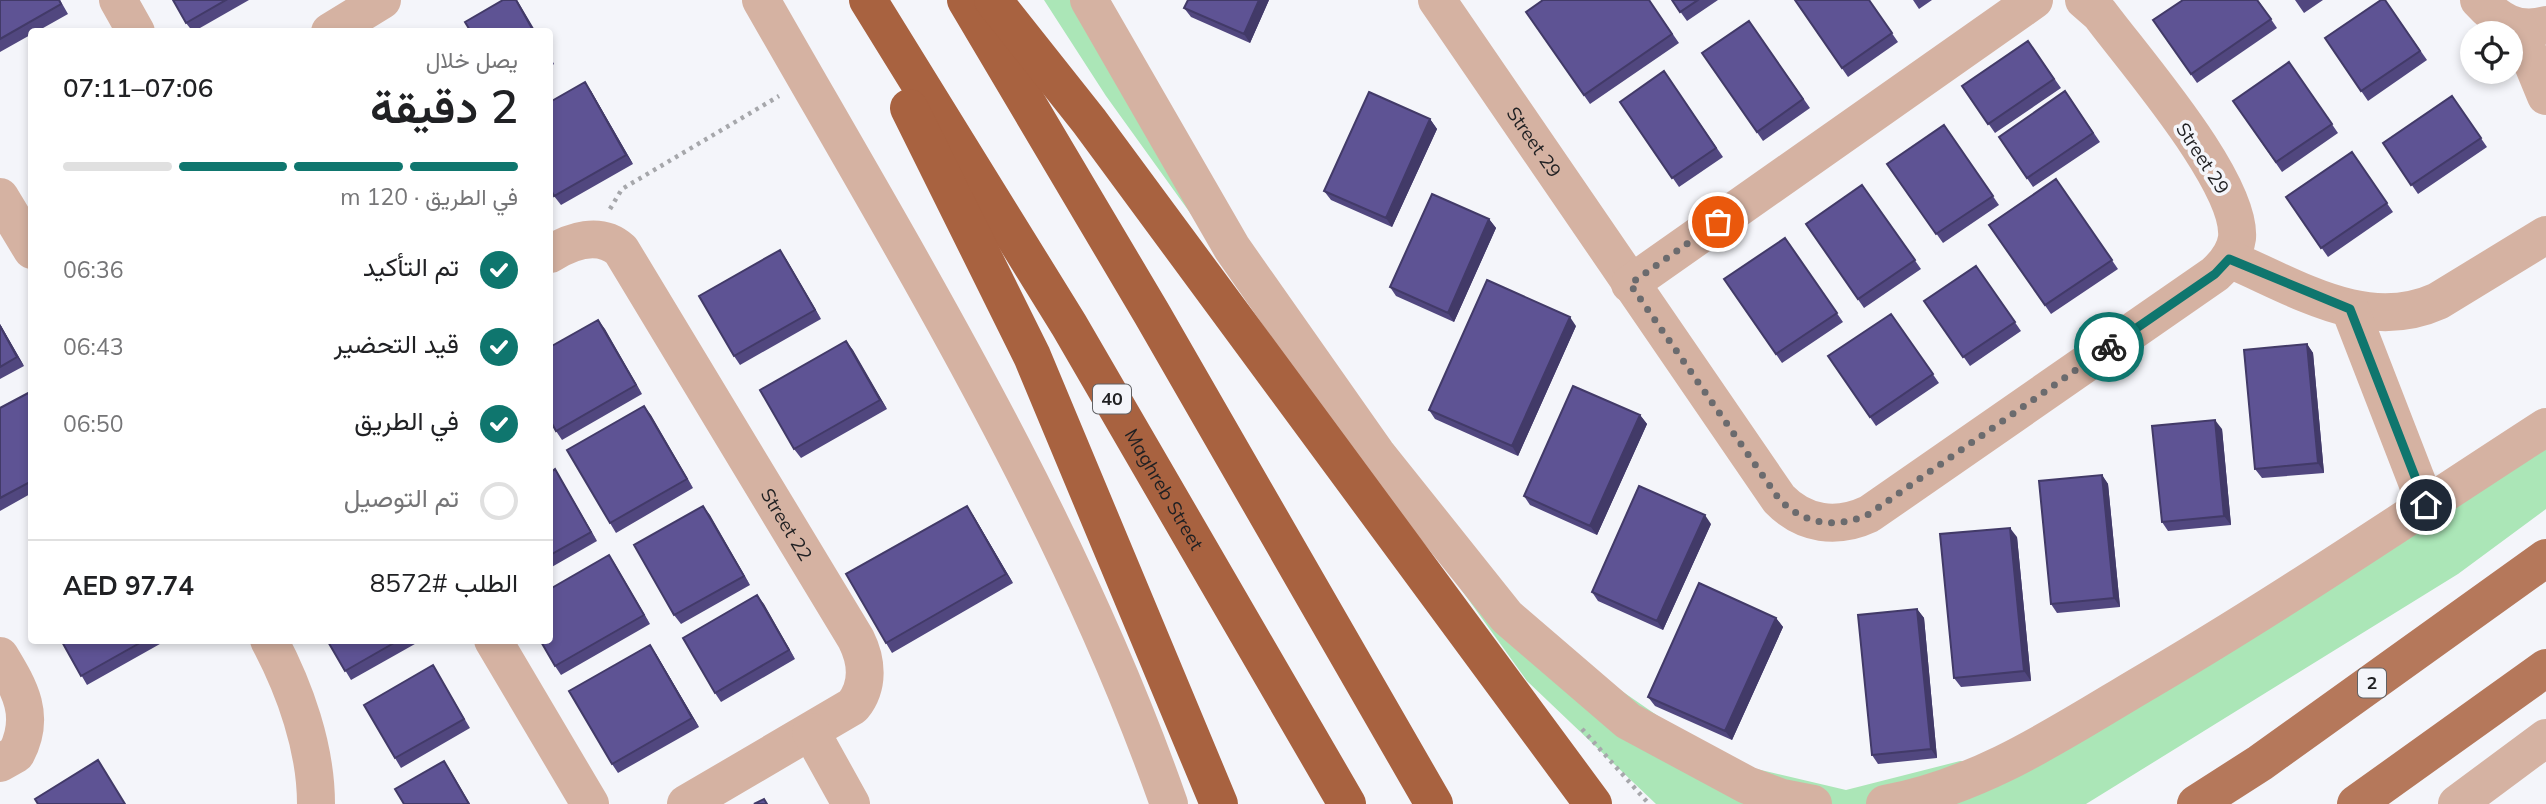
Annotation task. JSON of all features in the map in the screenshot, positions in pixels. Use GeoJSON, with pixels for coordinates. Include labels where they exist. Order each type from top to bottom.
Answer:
{"type":"FeatureCollection","features":[{"type":"Feature","properties":{"kind":"highway"},"geometry":{"type":"LineString","coordinates":[[855,0],[1032,356],[1219,804]]}},
{"type":"Feature","properties":{"kind":"highway","name":"Maghreb Street"},"geometry":{"type":"LineString","coordinates":[[868,0],[1069,325],[1347,804]]}},
{"type":"Feature","properties":{"kind":"highway"},"geometry":{"type":"LineString","coordinates":[[966,0],[1153,314],[1434,804]]}},
{"type":"Feature","properties":{"kind":"highway"},"geometry":{"type":"LineString","coordinates":[[993,0],[1089,121],[1592,804]]}},
{"type":"Feature","properties":{"kind":"highway"},"geometry":{"type":"LineString","coordinates":[[1530,719],[1617,804]]}},
{"type":"Feature","properties":{"kind":"main road","name":"2"},"geometry":{"type":"LineString","coordinates":[[2196,804],[2260,763],[2546,558]]}},
{"type":"Feature","properties":{"kind":"main road"},"geometry":{"type":"LineString","coordinates":[[2356,804],[2546,668]]}},
{"type":"Feature","properties":{"kind":"street"},"geometry":{"type":"LineString","coordinates":[[118,0],[134,28]]}},
{"type":"Feature","properties":{"kind":"street"},"geometry":{"type":"LineString","coordinates":[[336,28],[382,0]]}},
{"type":"Feature","properties":{"kind":"street"},"geometry":{"type":"LineString","coordinates":[[761,0],[1014,447],[1112,655],[1169,804]]}},
{"type":"Feature","properties":{"kind":"street"},"geometry":{"type":"LineString","coordinates":[[1089,0],[1232,248],[1376,453],[1507,617],[1628,721],[1747,785],[1782,798],[1813,804]]}},
{"type":"Feature","properties":{"kind":"street","name":"Street 29"},"geometry":{"type":"LineString","coordinates":[[1437,0],[1779,499],[1788,510],[1811,521],[1841,523],[1869,514],[2215,274],[2229,259],[2237,238],[2224,184],[2109,25],[2084,0]]}},
{"type":"Feature","properties":{"kind":"street"},"geometry":{"type":"LineString","coordinates":[[1630,284],[2011,13],[2034,0]]}},
{"type":"Feature","properties":{"kind":"street"},"geometry":{"type":"LineString","coordinates":[[2479,0],[2498,18],[2532,26],[2546,96]]}},
{"type":"Feature","properties":{"kind":"street"},"geometry":{"type":"LineString","coordinates":[[2229,259],[2350,309],[2388,315],[2421,309],[2546,236]]}},
{"type":"Feature","properties":{"kind":"street"},"geometry":{"type":"LineString","coordinates":[[553,252],[572,243],[592,239]]}},
{"type":"Feature","properties":{"kind":"street","name":"Street 22"},"geometry":{"type":"LineString","coordinates":[[592,239],[611,242],[621,250],[860,648],[865,679],[858,700],[811,732],[686,804]]}},
{"type":"Feature","properties":{"kind":"street"},"geometry":{"type":"LineString","coordinates":[[2350,309],[2426,505]]}},
{"type":"Feature","properties":{"kind":"street"},"geometry":{"type":"LineString","coordinates":[[1885,804],[1948,788],[2013,761],[2217,641],[2546,427]]}},
{"type":"Feature","properties":{"kind":"street"},"geometry":{"type":"LineString","coordinates":[[271,644],[290,685],[303,724],[316,804]]}},
{"type":"Feature","properties":{"kind":"street"},"geometry":{"type":"LineString","coordinates":[[495,644],[590,804]]}},
{"type":"Feature","properties":{"kind":"street"},"geometry":{"type":"LineString","coordinates":[[0,656],[21,691],[26,719],[16,754],[0,763]]}},
{"type":"Feature","properties":{"kind":"street"},"geometry":{"type":"LineString","coordinates":[[811,732],[851,804]]}},
{"type":"Feature","properties":{"kind":"street"},"geometry":{"type":"LineString","coordinates":[[2457,804],[2546,738]]}},
{"type":"Feature","properties":{"kind":"path"},"geometry":{"type":"LineString","coordinates":[[592,239],[622,190],[807,79]]}},
{"type":"Feature","properties":{"kind":"green space"},"geometry":{"type":"Polygon","coordinates":[[[1044,0],[1100,0],[1254,262],[1535,631],[1723,761],[1846,790],[1960,761],[2013,761],[2546,436],[2546,509],[2458,574],[2086,804],[1656,804],[1527,681],[1106,96],[1044,0]]]}},
{"type":"Feature","properties":{"kind":"building"},"geometry":{"type":"Polygon","coordinates":[[[0,0],[59,0],[61,4],[0,39],[0,0]]]}},
{"type":"Feature","properties":{"kind":"building"},"geometry":{"type":"Polygon","coordinates":[[[173,0],[226,0],[186,23],[173,0]]]}},
{"type":"Feature","properties":{"kind":"building"},"geometry":{"type":"Polygon","coordinates":[[[503,0],[516,0],[532,28],[469,28],[465,22],[503,0]]]}},
{"type":"Feature","properties":{"kind":"building"},"geometry":{"type":"Polygon","coordinates":[[[1188,0],[1259,0],[1244,34],[1184,8],[1188,0]]]}},
{"type":"Feature","properties":{"kind":"building"},"geometry":{"type":"Polygon","coordinates":[[[1543,0],[1649,0],[1672,34],[1584,95],[1526,12],[1543,0]]]}},
{"type":"Feature","properties":{"kind":"building"},"geometry":{"type":"Polygon","coordinates":[[[1672,0],[1698,0],[1680,12],[1672,0]]]}},
{"type":"Feature","properties":{"kind":"building"},"geometry":{"type":"Polygon","coordinates":[[[1795,0],[1869,0],[1892,33],[1842,68],[1795,0]]]}},
{"type":"Feature","properties":{"kind":"building"},"geometry":{"type":"Polygon","coordinates":[[[2183,0],[2257,0],[2271,19],[2191,74],[2153,20],[2183,0]]]}},
{"type":"Feature","properties":{"kind":"building"},"geometry":{"type":"Polygon","coordinates":[[[2381,0],[2385,0],[2420,51],[2361,91],[2325,38],[2381,0]]]}},
{"type":"Feature","properties":{"kind":"building"},"geometry":{"type":"Polygon","coordinates":[[[1749,21],[1803,99],[1757,132],[1702,53],[1749,21]]]}},
{"type":"Feature","properties":{"kind":"building"},"geometry":{"type":"Polygon","coordinates":[[[2028,41],[2054,79],[1988,124],[1962,86],[2028,41]]]}},
{"type":"Feature","properties":{"kind":"building"},"geometry":{"type":"Polygon","coordinates":[[[2289,62],[2332,124],[2276,162],[2233,101],[2289,62]]]}},
{"type":"Feature","properties":{"kind":"building"},"geometry":{"type":"Polygon","coordinates":[[[1664,71],[1716,148],[1672,178],[1620,102],[1664,71]]]}},
{"type":"Feature","properties":{"kind":"building"},"geometry":{"type":"Polygon","coordinates":[[[585,82],[626,155],[554,196],[553,194],[553,100],[585,82]]]}},
{"type":"Feature","properties":{"kind":"building"},"geometry":{"type":"Polygon","coordinates":[[[2065,91],[2093,133],[2027,178],[1999,137],[2065,91]]]}},
{"type":"Feature","properties":{"kind":"building"},"geometry":{"type":"Polygon","coordinates":[[[1369,92],[1430,119],[1386,218],[1324,191],[1369,92]]]}},
{"type":"Feature","properties":{"kind":"building"},"geometry":{"type":"Polygon","coordinates":[[[2452,96],[2481,138],[2411,185],[2383,143],[2452,96]]]}},
{"type":"Feature","properties":{"kind":"building"},"geometry":{"type":"Polygon","coordinates":[[[1944,125],[1993,196],[1936,234],[1887,164],[1944,125]]]}},
{"type":"Feature","properties":{"kind":"building"},"geometry":{"type":"Polygon","coordinates":[[[2352,152],[2387,203],[2321,248],[2286,197],[2352,152]]]}},
{"type":"Feature","properties":{"kind":"building"},"geometry":{"type":"Polygon","coordinates":[[[2056,179],[2112,260],[2045,305],[1989,225],[2056,179]]]}},
{"type":"Feature","properties":{"kind":"building"},"geometry":{"type":"Polygon","coordinates":[[[1862,185],[1915,260],[1858,299],[1806,224],[1862,185]]]}},
{"type":"Feature","properties":{"kind":"building"},"geometry":{"type":"Polygon","coordinates":[[[1432,194],[1489,219],[1448,313],[1390,287],[1432,194]]]}},
{"type":"Feature","properties":{"kind":"building"},"geometry":{"type":"Polygon","coordinates":[[[1785,238],[1837,313],[1776,354],[1724,279],[1785,238]]]}},
{"type":"Feature","properties":{"kind":"building"},"geometry":{"type":"Polygon","coordinates":[[[780,250],[815,310],[734,356],[699,296],[780,250]]]}},
{"type":"Feature","properties":{"kind":"building"},"geometry":{"type":"Polygon","coordinates":[[[1976,266],[2015,322],[1963,357],[1924,301],[1976,266]]]}},
{"type":"Feature","properties":{"kind":"building"},"geometry":{"type":"Polygon","coordinates":[[[1487,280],[1570,317],[1512,446],[1429,410],[1487,280]]]}},
{"type":"Feature","properties":{"kind":"building"},"geometry":{"type":"Polygon","coordinates":[[[1891,314],[1933,374],[1870,417],[1828,356],[1891,314]]]}},
{"type":"Feature","properties":{"kind":"building"},"geometry":{"type":"Polygon","coordinates":[[[598,320],[636,385],[556,431],[553,426],[553,345],[598,320]]]}},
{"type":"Feature","properties":{"kind":"building"},"geometry":{"type":"Polygon","coordinates":[[[0,326],[17,357],[0,367],[0,326]]]}},
{"type":"Feature","properties":{"kind":"building"},"geometry":{"type":"Polygon","coordinates":[[[846,341],[880,400],[794,449],[760,390],[846,341]]]}},
{"type":"Feature","properties":{"kind":"building"},"geometry":{"type":"Polygon","coordinates":[[[2307,344],[2318,463],[2255,469],[2244,350],[2307,344]]]}},
{"type":"Feature","properties":{"kind":"building"},"geometry":{"type":"Polygon","coordinates":[[[1573,386],[1640,415],[1590,526],[1524,496],[1573,386]]]}},
{"type":"Feature","properties":{"kind":"building"},"geometry":{"type":"Polygon","coordinates":[[[28,393],[28,483],[0,498],[0,408],[28,393]]]}},
{"type":"Feature","properties":{"kind":"building"},"geometry":{"type":"Polygon","coordinates":[[[644,406],[687,479],[610,523],[567,450],[644,406]]]}},
{"type":"Feature","properties":{"kind":"building"},"geometry":{"type":"Polygon","coordinates":[[[2215,420],[2224,516],[2162,522],[2152,426],[2215,420]]]}},
{"type":"Feature","properties":{"kind":"building"},"geometry":{"type":"Polygon","coordinates":[[[555,469],[591,532],[553,553],[555,469]]]}},
{"type":"Feature","properties":{"kind":"building"},"geometry":{"type":"Polygon","coordinates":[[[2102,475],[2114,598],[2051,604],[2039,481],[2102,475]]]}},
{"type":"Feature","properties":{"kind":"building"},"geometry":{"type":"Polygon","coordinates":[[[1639,486],[1705,515],[1657,621],[1592,592],[1639,486]]]}},
{"type":"Feature","properties":{"kind":"building"},"geometry":{"type":"Polygon","coordinates":[[[703,506],[744,576],[674,615],[634,545],[703,506]]]}},
{"type":"Feature","properties":{"kind":"building"},"geometry":{"type":"Polygon","coordinates":[[[967,506],[1006,574],[886,643],[846,574],[967,506]]]}},
{"type":"Feature","properties":{"kind":"building"},"geometry":{"type":"Polygon","coordinates":[[[2010,528],[2024,671],[1954,678],[1940,534],[2010,528]]]}},
{"type":"Feature","properties":{"kind":"building"},"geometry":{"type":"Polygon","coordinates":[[[609,555],[644,615],[555,666],[542,644],[553,644],[553,587],[609,555]]]}},
{"type":"Feature","properties":{"kind":"building"},"geometry":{"type":"Polygon","coordinates":[[[1699,583],[1776,618],[1725,731],[1648,697],[1699,583]]]}},
{"type":"Feature","properties":{"kind":"building"},"geometry":{"type":"Polygon","coordinates":[[[757,595],[789,650],[715,693],[683,638],[757,595]]]}},
{"type":"Feature","properties":{"kind":"building"},"geometry":{"type":"Polygon","coordinates":[[[1917,609],[1931,749],[1872,755],[1858,615],[1917,609]]]}},
{"type":"Feature","properties":{"kind":"building"},"geometry":{"type":"Polygon","coordinates":[[[63,644],[138,644],[81,676],[63,644]]]}},
{"type":"Feature","properties":{"kind":"building"},"geometry":{"type":"Polygon","coordinates":[[[329,644],[392,644],[345,671],[329,644]]]}},
{"type":"Feature","properties":{"kind":"building"},"geometry":{"type":"Polygon","coordinates":[[[650,645],[692,718],[612,764],[569,691],[650,645]]]}},
{"type":"Feature","properties":{"kind":"building"},"geometry":{"type":"Polygon","coordinates":[[[433,665],[464,719],[395,758],[364,705],[433,665]]]}},
{"type":"Feature","properties":{"kind":"building"},"geometry":{"type":"Polygon","coordinates":[[[98,760],[125,804],[38,804],[35,799],[98,760]]]}},
{"type":"Feature","properties":{"kind":"building"},"geometry":{"type":"Polygon","coordinates":[[[444,761],[469,804],[404,804],[395,789],[444,761]]]}},
{"type":"Feature","properties":{"kind":"building"},"geometry":{"type":"Polygon","coordinates":[[[764,799],[767,804],[754,804],[764,799]]]}},
{"type":"Feature","properties":{"kind":"way so far"},"geometry":{"type":"LineString","coordinates":[[1718,222],[1630,284],[1779,499],[1788,510],[1811,521],[1841,523],[1869,514],[2109,347]]}},
{"type":"Feature","properties":{"kind":"route"},"geometry":{"type":"LineString","coordinates":[[2109,347],[2215,274],[2229,259],[2350,309],[2426,505]]}}]}
